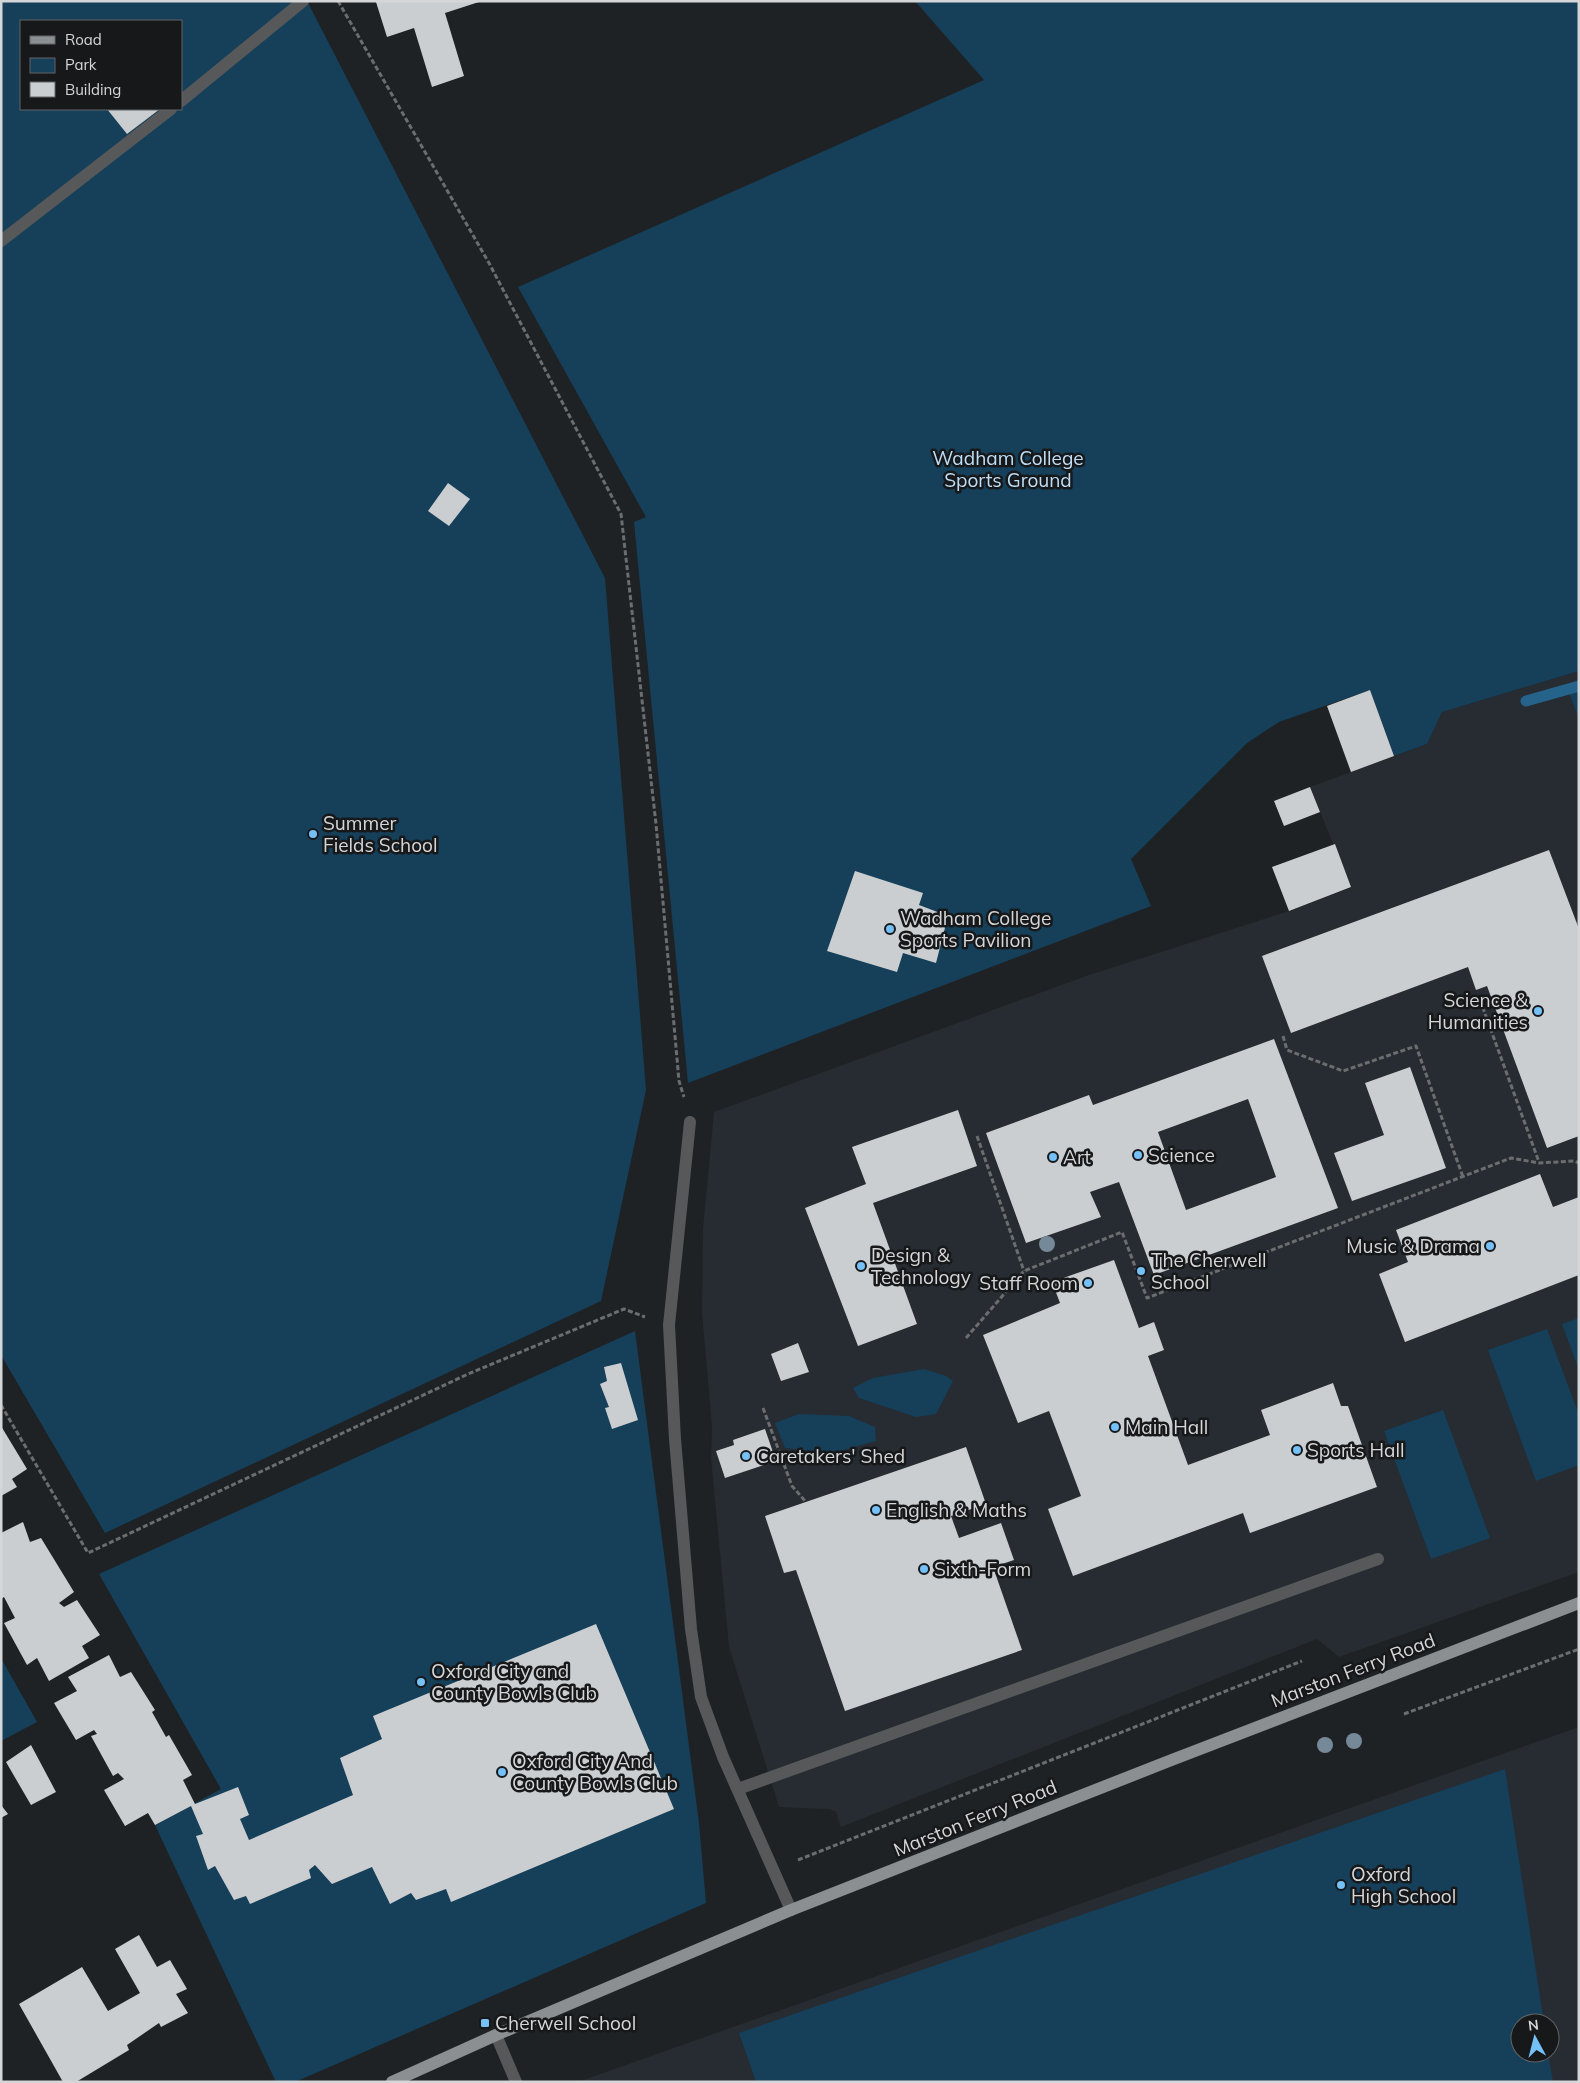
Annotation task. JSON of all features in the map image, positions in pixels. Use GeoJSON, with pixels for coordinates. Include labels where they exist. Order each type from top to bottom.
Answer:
{"type":"FeatureCollection","features":[{"type":"Feature","properties":{"kind":"main road","name":"Marston Ferry Road"},"geometry":{"type":"LineString","coordinates":[[392,2082],[496,2035],[791,1910],[1178,1757],[1579,1603]]}},
{"type":"Feature","properties":{"kind":"lane"},"geometry":{"type":"LineString","coordinates":[[182,100],[304,1]]}},
{"type":"Feature","properties":{"kind":"lane"},"geometry":{"type":"LineString","coordinates":[[1,241],[170,110]]}},
{"type":"Feature","properties":{"kind":"lane"},"geometry":{"type":"LineString","coordinates":[[690,1122],[669,1325],[675,1439],[691,1629],[701,1698],[723,1757],[791,1910]]}},
{"type":"Feature","properties":{"kind":"lane"},"geometry":{"type":"LineString","coordinates":[[738,1789],[1378,1559]]}},
{"type":"Feature","properties":{"kind":"lane"},"geometry":{"type":"LineString","coordinates":[[496,2035],[516,2082]]}},
{"type":"Feature","properties":{"kind":"path"},"geometry":{"type":"LineString","coordinates":[[338,1],[489,263],[621,514],[656,824],[680,1081],[690,1122]]}},
{"type":"Feature","properties":{"kind":"path"},"geometry":{"type":"LineString","coordinates":[[1480,1000],[1539,1163]]}},
{"type":"Feature","properties":{"kind":"path"},"geometry":{"type":"LineString","coordinates":[[1283,1036],[1287,1050],[1343,1071],[1416,1046],[1463,1177]]}},
{"type":"Feature","properties":{"kind":"path"},"geometry":{"type":"LineString","coordinates":[[977,1136],[1024,1272]]}},
{"type":"Feature","properties":{"kind":"path"},"geometry":{"type":"LineString","coordinates":[[966,1338],[1024,1272],[1122,1232],[1147,1298],[1512,1158],[1539,1163],[1579,1159]]}},
{"type":"Feature","properties":{"kind":"path"},"geometry":{"type":"LineString","coordinates":[[1574,1161],[1579,1163]]}},
{"type":"Feature","properties":{"kind":"path"},"geometry":{"type":"LineString","coordinates":[[1,1405],[88,1553],[468,1374],[624,1309],[669,1325]]}},
{"type":"Feature","properties":{"kind":"path"},"geometry":{"type":"LineString","coordinates":[[763,1408],[792,1486],[806,1502]]}},
{"type":"Feature","properties":{"kind":"path"},"geometry":{"type":"LineString","coordinates":[[1404,1714],[1579,1649]]}},
{"type":"Feature","properties":{"kind":"path"},"geometry":{"type":"LineString","coordinates":[[797,1860],[1302,1661]]}},
{"type":"Feature","properties":{"kind":"shaded area","name":"The Cherwell School"},"geometry":{"type":"Polygon","coordinates":[[[1579,671],[1579,1572],[1339,1657],[1317,1639],[841,1827],[836,1812],[829,1809],[779,1807],[729,1647],[711,1458],[712,1425],[702,1313],[703,1229],[714,1112],[1086,976],[1289,911],[1351,888],[1310,787],[1427,744],[1441,712],[1579,671]]]}},
{"type":"Feature","properties":{"kind":"shaded area","name":"Oxford High School"},"geometry":{"type":"Polygon","coordinates":[[[1579,1727],[1579,2082],[578,2082],[1579,1727]]]}},
{"type":"Feature","properties":{"kind":"green space","name":"Summer Fields School"},"geometry":{"type":"Polygon","coordinates":[[[1,1],[307,1],[605,578],[646,1090],[601,1301],[105,1533],[1,1355],[1,1]]]}},
{"type":"Feature","properties":{"kind":"green space","name":"Wadham College Sports Ground"},"geometry":{"type":"Polygon","coordinates":[[[915,1],[1579,1],[1579,671],[1442,712],[1427,744],[1394,756],[1370,690],[1279,722],[1247,743],[1131,859],[1151,906],[688,1083],[634,522],[646,517],[518,287],[984,80],[915,1]]]}},
{"type":"Feature","properties":{"kind":"green space"},"geometry":{"type":"Polygon","coordinates":[[[1579,687],[1579,719],[1568,690],[1579,687]]]}},
{"type":"Feature","properties":{"kind":"green space"},"geometry":{"type":"Polygon","coordinates":[[[1579,1318],[1579,1370],[1562,1324],[1579,1318]]]}},
{"type":"Feature","properties":{"kind":"green space"},"geometry":{"type":"Polygon","coordinates":[[[1547,1329],[1579,1415],[1579,1465],[1536,1481],[1488,1350],[1547,1329]]]}},
{"type":"Feature","properties":{"kind":"green space","name":"Oxford City and County Bowls Club"},"geometry":{"type":"Polygon","coordinates":[[[635,1331],[699,1823],[706,1903],[295,2082],[276,2082],[155,1825],[221,1789],[99,1574],[635,1331]]]}},
{"type":"Feature","properties":{"kind":"green space"},"geometry":{"type":"Polygon","coordinates":[[[924,1369],[946,1376],[953,1381],[936,1414],[916,1417],[859,1398],[853,1388],[873,1378],[924,1369]]]}},
{"type":"Feature","properties":{"kind":"green space"},"geometry":{"type":"Polygon","coordinates":[[[1443,1410],[1490,1538],[1431,1559],[1384,1431],[1443,1410]]]}},
{"type":"Feature","properties":{"kind":"green space"},"geometry":{"type":"Polygon","coordinates":[[[799,1414],[849,1416],[875,1427],[876,1441],[833,1453],[785,1448],[775,1423],[799,1414]]]}},
{"type":"Feature","properties":{"kind":"green space"},"geometry":{"type":"Polygon","coordinates":[[[1,1658],[37,1722],[1,1741],[1,1658]]]}},
{"type":"Feature","properties":{"kind":"green space","name":"Oxford High School"},"geometry":{"type":"Polygon","coordinates":[[[1505,1769],[1542,2013],[1510,2013],[1510,2063],[1550,2063],[1553,2082],[756,2082],[739,2033],[1505,1769]]]}},
{"type":"Feature","properties":{"kind":"building"},"geometry":{"type":"Polygon","coordinates":[[[482,1],[445,13],[464,76],[432,87],[414,28],[387,37],[376,2],[482,1]]]}},
{"type":"Feature","properties":{"kind":"building"},"geometry":{"type":"Polygon","coordinates":[[[108,110],[159,110],[127,134],[108,110]]]}},
{"type":"Feature","properties":{"kind":"building"},"geometry":{"type":"Polygon","coordinates":[[[448,483],[470,499],[449,526],[428,511],[448,483]]]}},
{"type":"Feature","properties":{"kind":"building"},"geometry":{"type":"Polygon","coordinates":[[[1370,690],[1394,756],[1351,772],[1327,706],[1370,690]]]}},
{"type":"Feature","properties":{"kind":"building"},"geometry":{"type":"Polygon","coordinates":[[[1310,787],[1320,812],[1284,826],[1274,801],[1310,787]]]}},
{"type":"Feature","properties":{"kind":"building"},"geometry":{"type":"Polygon","coordinates":[[[1335,844],[1351,887],[1289,911],[1272,867],[1335,844]]]}},
{"type":"Feature","properties":{"kind":"building","name":"Science & Humanities"},"geometry":{"type":"Polygon","coordinates":[[[1549,850],[1579,929],[1579,1136],[1547,1148],[1487,986],[1476,990],[1468,967],[1291,1033],[1262,956],[1549,850]]]}},
{"type":"Feature","properties":{"kind":"building","name":"Wadham College Sports Pavilion"},"geometry":{"type":"Polygon","coordinates":[[[855,871],[923,893],[919,905],[948,916],[936,963],[903,953],[897,972],[827,951],[855,871]]]}},
{"type":"Feature","properties":{"kind":"building","name":"Science"},"geometry":{"type":"Polygon","coordinates":[[[1274,1039],[1338,1208],[1154,1275],[1119,1182],[1090,1192],[1101,1217],[1026,1243],[986,1133],[1089,1095],[1093,1105],[1274,1039]],[[1248,1099],[1158,1132],[1186,1210],[1276,1177],[1248,1099]]]}},
{"type":"Feature","properties":{"kind":"building"},"geometry":{"type":"Polygon","coordinates":[[[1410,1067],[1446,1168],[1352,1201],[1334,1153],[1384,1135],[1365,1083],[1410,1067]]]}},
{"type":"Feature","properties":{"kind":"building"},"geometry":{"type":"Polygon","coordinates":[[[958,1110],[977,1166],[873,1203],[917,1324],[858,1346],[805,1208],[866,1184],[852,1147],[958,1110]]]}},
{"type":"Feature","properties":{"kind":"building","name":"Music & Drama"},"geometry":{"type":"Polygon","coordinates":[[[1540,1174],[1553,1207],[1579,1197],[1579,1275],[1405,1342],[1379,1274],[1408,1262],[1396,1230],[1540,1174]]]}},
{"type":"Feature","properties":{"kind":"building","name":"Main Hall"},"geometry":{"type":"Polygon","coordinates":[[[1114,1260],[1139,1328],[1154,1322],[1164,1350],[1148,1356],[1188,1465],[1270,1435],[1261,1410],[1333,1383],[1341,1406],[1348,1406],[1377,1487],[1250,1533],[1243,1513],[1073,1576],[1048,1509],[1081,1496],[1049,1411],[1018,1423],[983,1335],[1060,1303],[1052,1282],[1114,1260]]]}},
{"type":"Feature","properties":{"kind":"building"},"geometry":{"type":"Polygon","coordinates":[[[798,1343],[809,1372],[781,1381],[771,1354],[798,1343]]]}},
{"type":"Feature","properties":{"kind":"building"},"geometry":{"type":"Polygon","coordinates":[[[621,1363],[638,1420],[612,1429],[605,1408],[609,1407],[600,1384],[607,1381],[604,1367],[621,1363]]]}},
{"type":"Feature","properties":{"kind":"building"},"geometry":{"type":"Polygon","coordinates":[[[1,1426],[27,1469],[12,1479],[17,1487],[1,1496],[1,1426]]]}},
{"type":"Feature","properties":{"kind":"building","name":"Caretakers' Shed"},"geometry":{"type":"Polygon","coordinates":[[[765,1429],[776,1461],[725,1478],[716,1451],[734,1445],[733,1440],[765,1429]]]}},
{"type":"Feature","properties":{"kind":"building"},"geometry":{"type":"Polygon","coordinates":[[[966,1447],[986,1504],[951,1516],[959,1538],[1001,1523],[1014,1560],[993,1567],[1022,1650],[845,1711],[796,1570],[784,1573],[765,1516],[966,1447]]]}},
{"type":"Feature","properties":{"kind":"building"},"geometry":{"type":"Polygon","coordinates":[[[23,1522],[30,1542],[41,1538],[74,1592],[59,1603],[64,1607],[77,1600],[100,1635],[82,1646],[89,1658],[49,1681],[37,1658],[27,1665],[4,1623],[15,1618],[4,1597],[1,1599],[1,1533],[23,1522]]]}},
{"type":"Feature","properties":{"kind":"building","name":"Oxford City And County Bowls Club"},"geometry":{"type":"Polygon","coordinates":[[[596,1624],[674,1809],[451,1902],[446,1889],[416,1900],[411,1893],[390,1904],[372,1867],[332,1884],[315,1865],[309,1870],[311,1878],[250,1904],[246,1896],[234,1900],[215,1866],[208,1870],[196,1836],[203,1834],[191,1806],[155,1825],[148,1813],[125,1826],[104,1790],[124,1779],[118,1773],[113,1776],[91,1736],[97,1734],[94,1730],[76,1740],[54,1703],[77,1691],[68,1677],[109,1655],[120,1677],[131,1672],[155,1710],[152,1712],[166,1737],[169,1735],[192,1775],[183,1780],[195,1804],[238,1787],[249,1815],[240,1819],[249,1840],[353,1795],[340,1758],[382,1739],[373,1716],[596,1624]]]}},
{"type":"Feature","properties":{"kind":"building"},"geometry":{"type":"Polygon","coordinates":[[[31,1745],[56,1792],[31,1805],[6,1762],[31,1745]]]}},
{"type":"Feature","properties":{"kind":"building"},"geometry":{"type":"Polygon","coordinates":[[[1,1805],[8,1814],[1,1818],[1,1805]]]}},
{"type":"Feature","properties":{"kind":"building"},"geometry":{"type":"Polygon","coordinates":[[[139,1935],[157,1967],[170,1960],[187,1989],[176,1994],[188,2013],[161,2027],[159,2023],[127,2045],[129,2050],[76,2082],[63,2082],[19,2004],[82,1967],[108,2011],[140,1993],[115,1949],[139,1935]]]}},
{"type":"Feature","properties":{"kind":"waterway"},"geometry":{"type":"LineString","coordinates":[[1526,701],[1579,686]]}},
{"type":"Feature","properties":{"kind":"place","name":"Summer Fields School"},"geometry":{"type":"Point","coordinates":[313,834]}},
{"type":"Feature","properties":{"kind":"place","name":"Wadham College Sports Pavilion"},"geometry":{"type":"Point","coordinates":[890,929]}},
{"type":"Feature","properties":{"kind":"place","name":"Science & Humanities"},"geometry":{"type":"Point","coordinates":[1538,1011]}},
{"type":"Feature","properties":{"kind":"place","name":"Science"},"geometry":{"type":"Point","coordinates":[1138,1155]}},
{"type":"Feature","properties":{"kind":"place","name":"Art"},"geometry":{"type":"Point","coordinates":[1053,1157]}},
{"type":"Feature","properties":{"kind":"place","name":"Music & Drama"},"geometry":{"type":"Point","coordinates":[1490,1246]}},
{"type":"Feature","properties":{"kind":"place","name":"Design & Technology"},"geometry":{"type":"Point","coordinates":[861,1266]}},
{"type":"Feature","properties":{"kind":"place","name":"The Cherwell School"},"geometry":{"type":"Point","coordinates":[1141,1271]}},
{"type":"Feature","properties":{"kind":"place","name":"Staff Room"},"geometry":{"type":"Point","coordinates":[1088,1283]}},
{"type":"Feature","properties":{"kind":"place","name":"Main Hall"},"geometry":{"type":"Point","coordinates":[1115,1427]}},
{"type":"Feature","properties":{"kind":"place","name":"Sports Hall"},"geometry":{"type":"Point","coordinates":[1297,1450]}},
{"type":"Feature","properties":{"kind":"place","name":"Caretakers' Shed"},"geometry":{"type":"Point","coordinates":[746,1456]}},
{"type":"Feature","properties":{"kind":"place","name":"English & Maths"},"geometry":{"type":"Point","coordinates":[876,1510]}},
{"type":"Feature","properties":{"kind":"place","name":"Sixth-Form"},"geometry":{"type":"Point","coordinates":[924,1569]}},
{"type":"Feature","properties":{"kind":"place","name":"Oxford City and County Bowls Club"},"geometry":{"type":"Point","coordinates":[421,1682]}},
{"type":"Feature","properties":{"kind":"place","name":"Oxford City And County Bowls Club"},"geometry":{"type":"Point","coordinates":[502,1772]}},
{"type":"Feature","properties":{"kind":"place","name":"Oxford High School"},"geometry":{"type":"Point","coordinates":[1341,1885]}},
{"type":"Feature","properties":{"kind":"place","name":"Cherwell School"},"geometry":{"type":"Point","coordinates":[485,2023]}}]}
